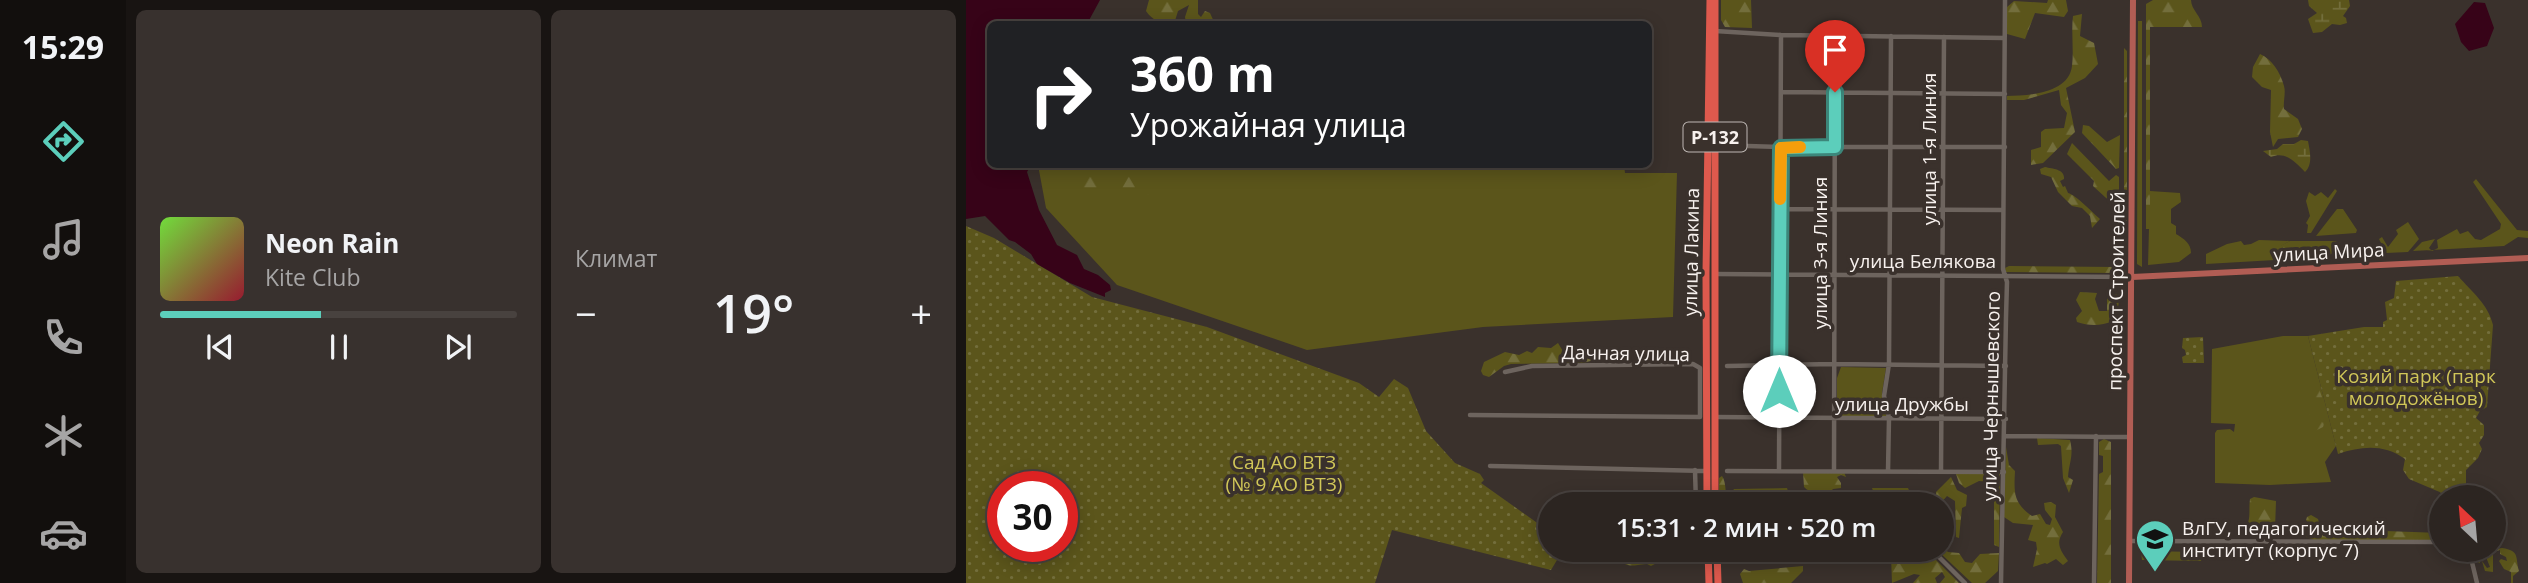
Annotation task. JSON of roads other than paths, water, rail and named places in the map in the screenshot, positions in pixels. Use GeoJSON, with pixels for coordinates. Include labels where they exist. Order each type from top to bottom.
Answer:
{"type":"FeatureCollection","features":[{"type":"Feature","properties":{"kind":"highway","name":"улица Лакина"},"geometry":{"type":"LineString","coordinates":[[1707,492],[1710,0]]}},
{"type":"Feature","properties":{"kind":"highway","name":"улица Лакина"},"geometry":{"type":"LineString","coordinates":[[1715,0],[1714,274],[1707,417],[1715,492]]}},
{"type":"Feature","properties":{"kind":"highway"},"geometry":{"type":"LineString","coordinates":[[1708,562],[1709,583]]}},
{"type":"Feature","properties":{"kind":"highway"},"geometry":{"type":"LineString","coordinates":[[1717,562],[1718,583]]}},
{"type":"Feature","properties":{"kind":"main road","name":"проспект Строителей"},"geometry":{"type":"LineString","coordinates":[[2129,583],[2133,0]]}},
{"type":"Feature","properties":{"kind":"main road","name":"улица Мира"},"geometry":{"type":"LineString","coordinates":[[2132,277],[2528,258]]}},
{"type":"Feature","properties":{"kind":"street","name":"улица Чернышевского"},"geometry":{"type":"LineString","coordinates":[[2001,583],[2006,436],[2003,269],[2005,0]]}},
{"type":"Feature","properties":{"kind":"street"},"geometry":{"type":"LineString","coordinates":[[1715,31],[1781,35],[2004,38]]}},
{"type":"Feature","properties":{"kind":"street"},"geometry":{"type":"LineString","coordinates":[[1779,471],[1781,35]]}},
{"type":"Feature","properties":{"kind":"street","name":"улица 3-я Линия"},"geometry":{"type":"LineString","coordinates":[[1834,471],[1835,36]]}},
{"type":"Feature","properties":{"kind":"street"},"geometry":{"type":"LineString","coordinates":[[1888,471],[1889,418],[1884,396],[1889,364],[1891,36]]}},
{"type":"Feature","properties":{"kind":"street","name":"улица 1-я Линия"},"geometry":{"type":"LineString","coordinates":[[1941,472],[1944,37]]}},
{"type":"Feature","properties":{"kind":"street"},"geometry":{"type":"LineString","coordinates":[[1781,92],[2005,94]]}},
{"type":"Feature","properties":{"kind":"street"},"geometry":{"type":"LineString","coordinates":[[1715,145],[1781,148],[2005,147]]}},
{"type":"Feature","properties":{"kind":"street"},"geometry":{"type":"LineString","coordinates":[[1780,209],[2003,210]]}},
{"type":"Feature","properties":{"kind":"street","name":"улица Белякова"},"geometry":{"type":"LineString","coordinates":[[1714,274],[2132,277]]}},
{"type":"Feature","properties":{"kind":"street","name":"Дачная улица"},"geometry":{"type":"LineString","coordinates":[[1505,372],[1532,366],[1693,364],[1700,368],[1707,417]]}},
{"type":"Feature","properties":{"kind":"street"},"geometry":{"type":"LineString","coordinates":[[1727,366],[2006,366]]}},
{"type":"Feature","properties":{"kind":"street","name":"улица Дружбы"},"geometry":{"type":"LineString","coordinates":[[1470,415],[2006,419]]}},
{"type":"Feature","properties":{"kind":"street"},"geometry":{"type":"LineString","coordinates":[[2006,436],[2130,437]]}},
{"type":"Feature","properties":{"kind":"street"},"geometry":{"type":"LineString","coordinates":[[2094,583],[2096,436]]}},
{"type":"Feature","properties":{"kind":"street"},"geometry":{"type":"LineString","coordinates":[[1490,466],[1707,471]]}},
{"type":"Feature","properties":{"kind":"street"},"geometry":{"type":"LineString","coordinates":[[1695,470],[1696,492]]}},
{"type":"Feature","properties":{"kind":"street"},"geometry":{"type":"LineString","coordinates":[[1727,471],[2004,472]]}},
{"type":"Feature","properties":{"kind":"street"},"geometry":{"type":"LineString","coordinates":[[2129,541],[2429,542]]}},
{"type":"Feature","properties":{"kind":"street"},"geometry":{"type":"LineString","coordinates":[[1944,562],[1965,583]]}},
{"type":"Feature","properties":{"kind":"street"},"geometry":{"type":"LineString","coordinates":[[2472,562],[2477,583]]}},
{"type":"Feature","properties":{"kind":"place","name":"ВлГУ, педагогический институт (корпус 7)"},"geometry":{"type":"Point","coordinates":[2155,573]}},
{"type":"Feature","properties":{"kind":"park label","name":"Козий парк (парк молодожёнов)"},"geometry":{"type":"Point","coordinates":[2416,387]}},
{"type":"Feature","properties":{"kind":"park label","name":"Сад АО ВТЗ (№ 9 АО ВТЗ)"},"geometry":{"type":"Point","coordinates":[1284,473]}}]}
